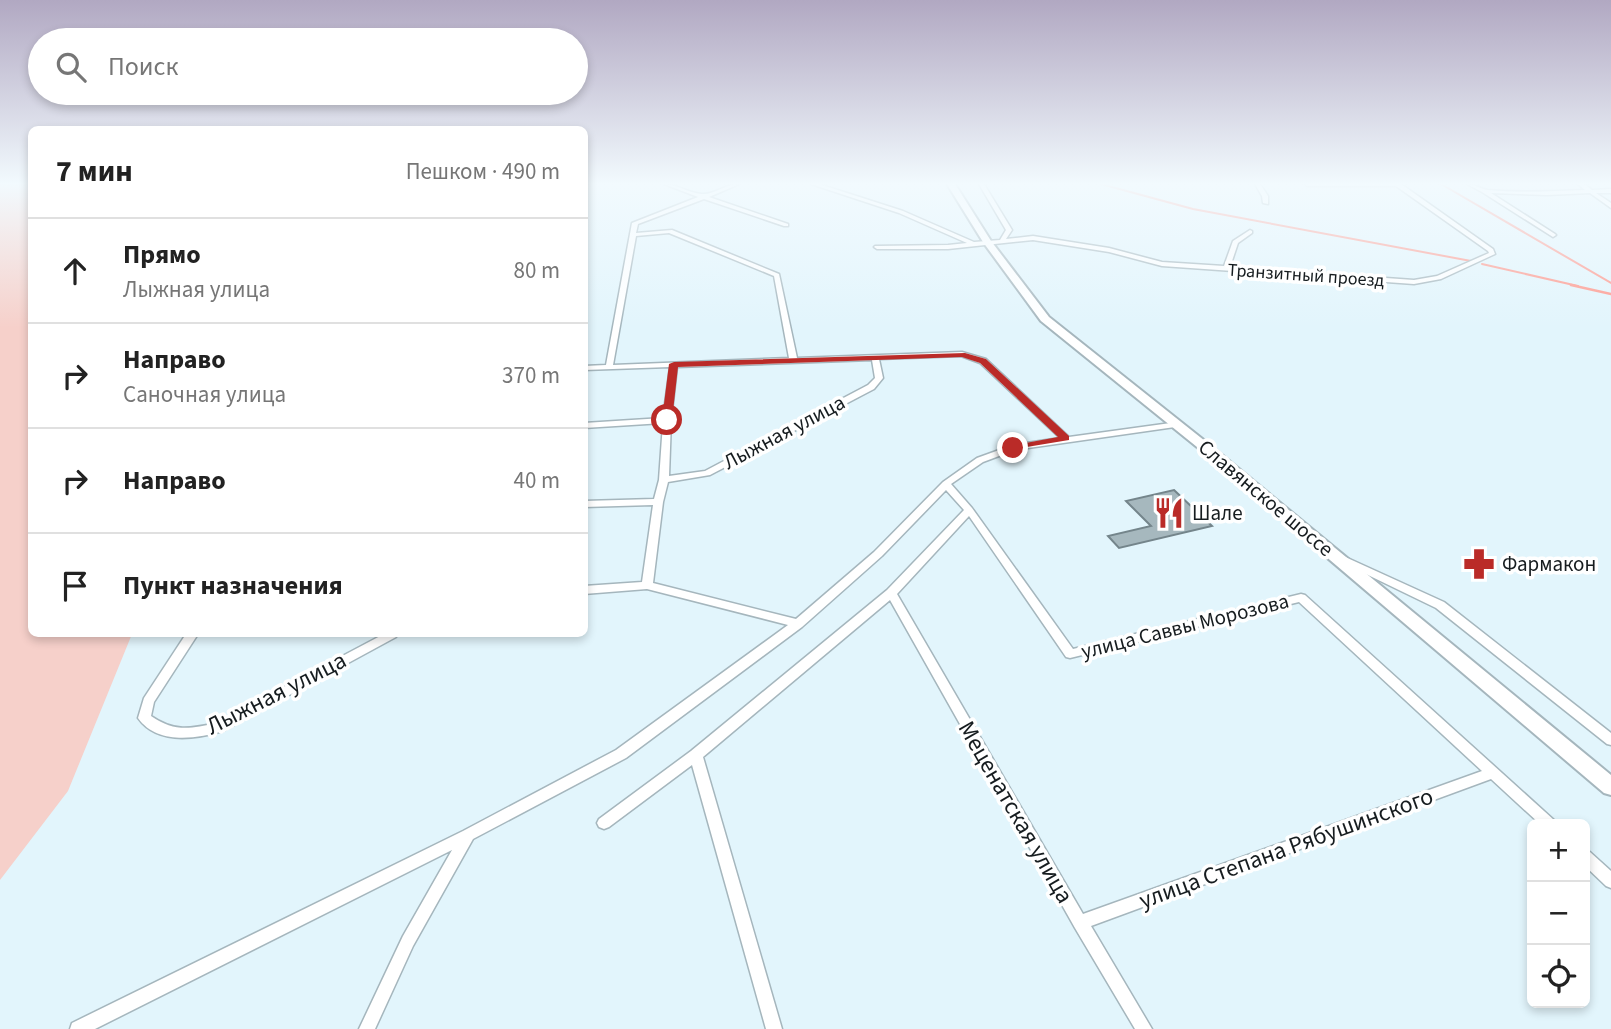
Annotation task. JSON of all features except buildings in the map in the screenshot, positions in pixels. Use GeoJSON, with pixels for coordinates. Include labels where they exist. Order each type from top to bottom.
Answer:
{"type":"FeatureCollection","features":[{"type":"Feature","properties":{"kind":"main road","name":"Славянское шоссе"},"geometry":{"type":"LineString","coordinates":[[981,232],[1045,319],[1336,556],[1611,786]]}},
{"type":"Feature","properties":{"kind":"street"},"geometry":{"type":"LineString","coordinates":[[609,367],[633,232]]}},
{"type":"Feature","properties":{"kind":"street"},"geometry":{"type":"LineString","coordinates":[[632,235],[660,232]]}},
{"type":"Feature","properties":{"kind":"street"},"geometry":{"type":"LineString","coordinates":[[672,232],[777,275],[793,359]]}},
{"type":"Feature","properties":{"kind":"street"},"geometry":{"type":"LineString","coordinates":[[946,232],[971,243]]}},
{"type":"Feature","properties":{"kind":"street"},"geometry":{"type":"LineString","coordinates":[[1003,239],[1008,232]]}},
{"type":"Feature","properties":{"kind":"street"},"geometry":{"type":"LineString","coordinates":[[1226,269],[1235,242],[1250,232]]}},
{"type":"Feature","properties":{"kind":"street","name":"Транзитный проезд"},"geometry":{"type":"LineString","coordinates":[[877,247],[912,249],[1033,238],[1109,250],[1162,264],[1424,282],[1492,254],[1491,250],[1465,232]]}},
{"type":"Feature","properties":{"kind":"street"},"geometry":{"type":"LineString","coordinates":[[1548,232],[1553,235]]}},
{"type":"Feature","properties":{"kind":"street"},"geometry":{"type":"LineString","coordinates":[[588,368],[962,355],[983,361],[1065,438]]}},
{"type":"Feature","properties":{"kind":"street","name":"Лыжная улица"},"geometry":{"type":"LineString","coordinates":[[664,480],[707,472],[871,387],[878,378],[875,357]]}},
{"type":"Feature","properties":{"kind":"street"},"geometry":{"type":"LineString","coordinates":[[647,585],[658,502],[664,480],[667,420],[674,364]]}},
{"type":"Feature","properties":{"kind":"street"},"geometry":{"type":"LineString","coordinates":[[588,426],[667,420]]}},
{"type":"Feature","properties":{"kind":"street"},"geometry":{"type":"LineString","coordinates":[[78,1029],[468,835],[621,754],[798,624],[878,554],[946,484],[979,460],[1013,448],[1065,438],[1175,424]]}},
{"type":"Feature","properties":{"kind":"street","name":"улица Саввы Морозова"},"geometry":{"type":"LineString","coordinates":[[946,484],[969,510],[1070,654],[1301,598],[1543,819]]}},
{"type":"Feature","properties":{"kind":"street"},"geometry":{"type":"LineString","coordinates":[[588,504],[658,502]]}},
{"type":"Feature","properties":{"kind":"street"},"geometry":{"type":"LineString","coordinates":[[604,823],[696,755],[891,593],[969,510]]}},
{"type":"Feature","properties":{"kind":"street"},"geometry":{"type":"LineString","coordinates":[[1336,556],[1416,592],[1449,611],[1611,740]]}},
{"type":"Feature","properties":{"kind":"street"},"geometry":{"type":"LineString","coordinates":[[588,590],[647,585],[798,624]]}},
{"type":"Feature","properties":{"kind":"street","name":"Меценатская улица"},"geometry":{"type":"LineString","coordinates":[[891,593],[1080,923],[1144,1029]]}},
{"type":"Feature","properties":{"kind":"street","name":"Лыжная улица"},"geometry":{"type":"LineString","coordinates":[[190,637],[148,702],[144,718],[157,728],[174,734],[191,734],[219,727],[386,637]]}},
{"type":"Feature","properties":{"kind":"street"},"geometry":{"type":"LineString","coordinates":[[696,755],[774,1029]]}},
{"type":"Feature","properties":{"kind":"street","name":"улица Степана Рябушинского"},"geometry":{"type":"LineString","coordinates":[[1080,923],[1492,773]]}},
{"type":"Feature","properties":{"kind":"street"},"geometry":{"type":"LineString","coordinates":[[367,1029],[408,941],[468,835]]}},
{"type":"Feature","properties":{"kind":"street"},"geometry":{"type":"LineString","coordinates":[[1590,862],[1611,881]]}},
{"type":"Feature","properties":{"kind":"shaded area"},"geometry":{"type":"Polygon","coordinates":[[[0,232],[28,232],[28,637],[131,637],[68,791],[0,880],[0,232]]]}},
{"type":"Feature","properties":{"kind":"waterway"},"geometry":{"type":"LineString","coordinates":[[1316,232],[1471,261]]}},
{"type":"Feature","properties":{"kind":"waterway"},"geometry":{"type":"LineString","coordinates":[[1523,232],[1611,283]]}},
{"type":"Feature","properties":{"kind":"waterway"},"geometry":{"type":"LineString","coordinates":[[1482,264],[1578,286]]}},
{"type":"Feature","properties":{"kind":"waterway"},"geometry":{"type":"LineString","coordinates":[[1571,285],[1611,294]]}},
{"type":"Feature","properties":{"kind":"place","name":"Шале"},"geometry":{"type":"Point","coordinates":[1169,513]}},
{"type":"Feature","properties":{"kind":"place","name":"Фармакон"},"geometry":{"type":"Point","coordinates":[1479,564]}},
{"type":"Feature","properties":{"kind":"route"},"geometry":{"type":"LineString","coordinates":[[667,420],[674,364],[962,355],[983,361],[1065,438],[1013,448]]}}]}
